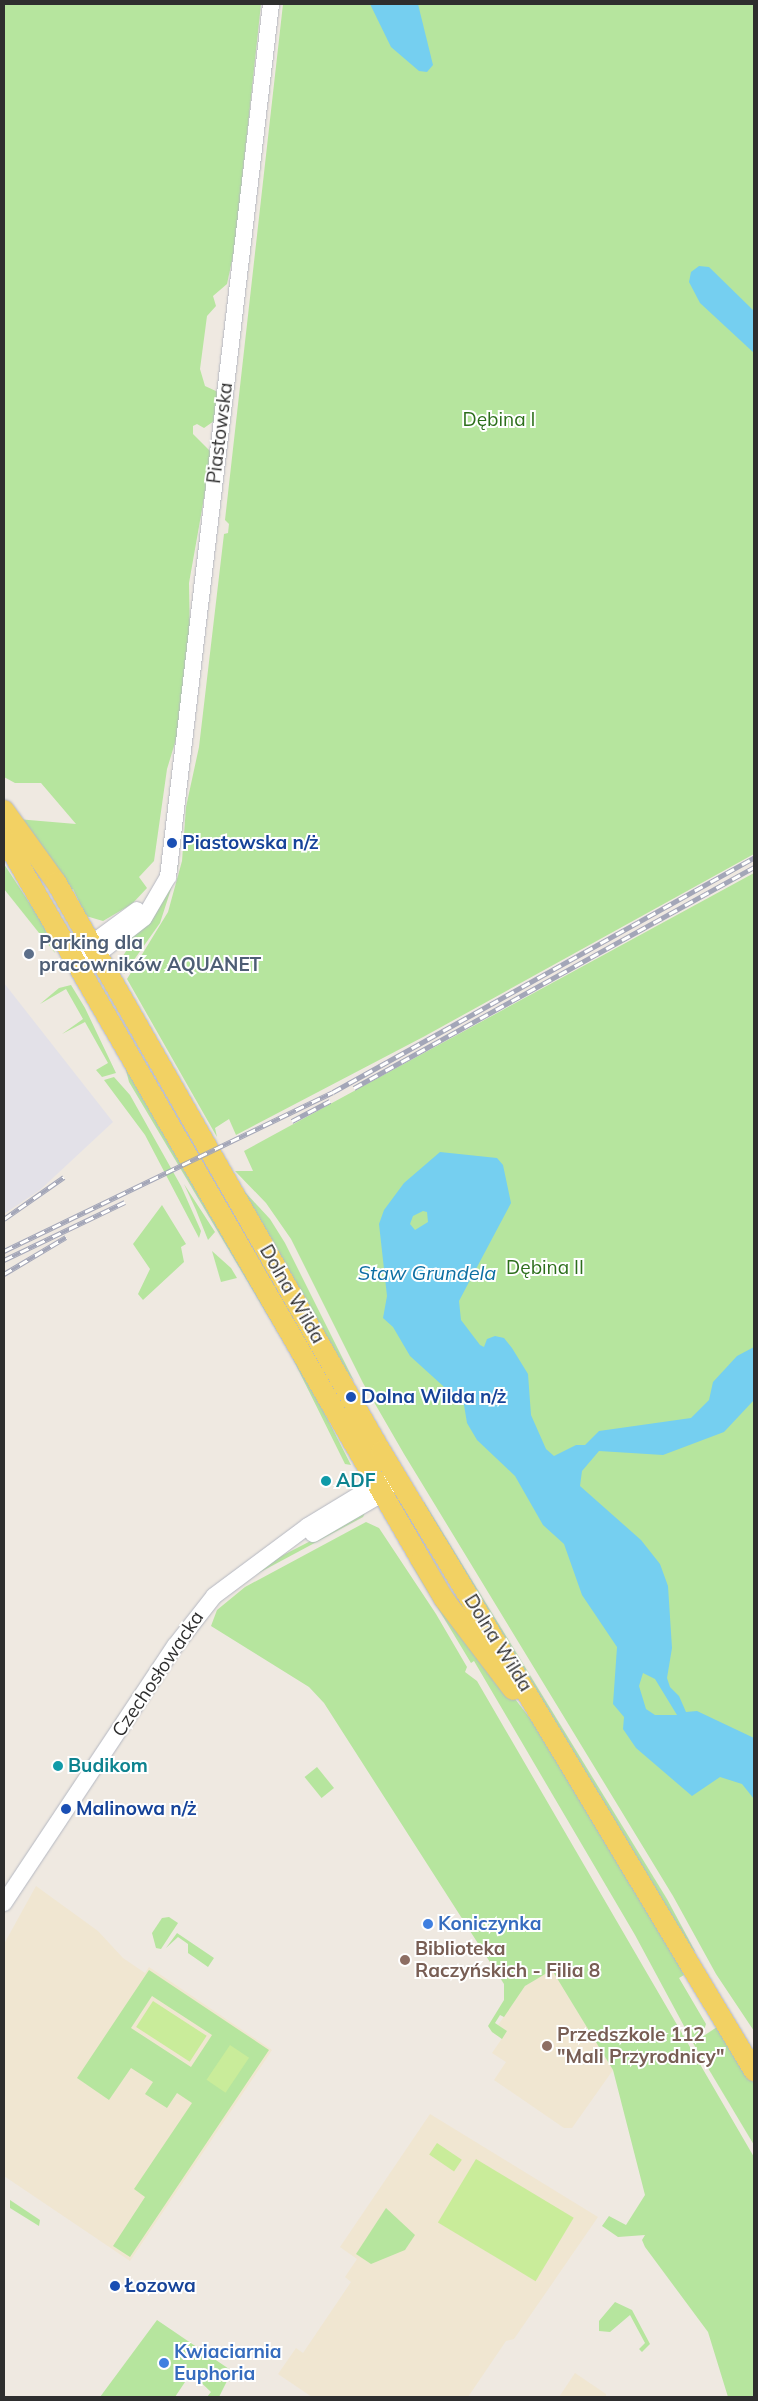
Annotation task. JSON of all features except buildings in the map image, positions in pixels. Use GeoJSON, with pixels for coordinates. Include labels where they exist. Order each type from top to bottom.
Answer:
{"type":"FeatureCollection","features":[{"type":"Feature","properties":{"kind":"main road","name":"Dolna Wilda"},"geometry":{"type":"LineString","coordinates":[[4,810],[41,858],[396,1476],[754,2071]]}},
{"type":"Feature","properties":{"kind":"main road","name":"Dolna Wilda"},"geometry":{"type":"LineString","coordinates":[[4,838],[378,1488],[444,1599],[579,1780]]}},
{"type":"Feature","properties":{"kind":"street","name":"Piastowska"},"geometry":{"type":"LineString","coordinates":[[80,968],[95,950],[150,911],[166,883],[271,4]]}},
{"type":"Feature","properties":{"kind":"street","name":"Czechosłowacka"},"geometry":{"type":"LineString","coordinates":[[4,1903],[199,1613],[227,1583],[287,1543],[312,1534],[396,1476]]}},
{"type":"Feature","properties":{"kind":"shaded area"},"geometry":{"type":"Polygon","coordinates":[[[4,983],[113,1122],[40,1190],[4,1214],[4,983]]]}},
{"type":"Feature","properties":{"kind":"shaded area"},"geometry":{"type":"Polygon","coordinates":[[[36,1886],[98,1931],[123,1958],[145,1973],[149,1967],[272,2050],[130,2261],[4,2176],[4,1944],[36,1886]]]}},
{"type":"Feature","properties":{"kind":"shaded area","name":"Przedszkole 112 \"Mali Przyrodnicy\""},"geometry":{"type":"Polygon","coordinates":[[[552,1969],[613,2070],[572,2128],[564,2128],[494,2080],[506,2062],[492,2053],[507,2031],[498,2025],[525,1986],[552,1969]]]}},
{"type":"Feature","properties":{"kind":"shaded area"},"geometry":{"type":"Polygon","coordinates":[[[430,2114],[598,2217],[514,2339],[506,2341],[468,2397],[312,2397],[278,2374],[296,2348],[303,2353],[351,2282],[345,2277],[357,2259],[340,2247],[430,2114]]]}},
{"type":"Feature","properties":{"kind":"shaded area"},"geometry":{"type":"Polygon","coordinates":[[[575,2373],[606,2394],[606,2397],[559,2397],[575,2373]]]}},
{"type":"Feature","properties":{"kind":"green space"},"geometry":{"type":"Polygon","coordinates":[[[4,4],[261,4],[235,247],[227,284],[213,296],[216,306],[207,316],[200,369],[205,386],[218,392],[214,421],[204,428],[197,424],[193,426],[193,434],[212,453],[189,583],[190,640],[178,733],[167,769],[154,861],[139,877],[147,888],[132,904],[103,921],[86,916],[73,889],[70,891],[17,819],[76,824],[41,783],[15,783],[4,777],[4,4]]]}},
{"type":"Feature","properties":{"kind":"green space","name":"Dębina I"},"geometry":{"type":"Polygon","coordinates":[[[283,4],[754,4],[754,854],[425,1036],[236,1135],[229,1119],[215,1128],[217,1137],[127,979],[168,912],[182,861],[186,807],[199,747],[224,534],[228,533],[229,524],[225,520],[283,4]]]}},
{"type":"Feature","properties":{"kind":"green space"},"geometry":{"type":"Polygon","coordinates":[[[180,861],[160,923],[124,974],[119,963],[129,946],[125,941],[174,877],[180,861]]]}},
{"type":"Feature","properties":{"kind":"green space"},"geometry":{"type":"Polygon","coordinates":[[[4,864],[42,922],[55,953],[4,889],[4,864]]]}},
{"type":"Feature","properties":{"kind":"green space","name":"Dębina II"},"geometry":{"type":"Polygon","coordinates":[[[754,873],[754,2031],[716,1974],[673,1896],[404,1454],[363,1383],[291,1239],[266,1203],[235,1171],[253,1171],[244,1151],[754,873]]]}},
{"type":"Feature","properties":{"kind":"green space"},"geometry":{"type":"Polygon","coordinates":[[[71,985],[85,1008],[116,1073],[102,1077],[96,1070],[108,1063],[85,1022],[62,1034],[83,1019],[66,989],[40,1004],[59,988],[71,985]]]}},
{"type":"Feature","properties":{"kind":"green space"},"geometry":{"type":"Polygon","coordinates":[[[125,1066],[303,1371],[351,1465],[345,1464],[290,1353],[129,1082],[125,1066]]]}},
{"type":"Feature","properties":{"kind":"green space"},"geometry":{"type":"Polygon","coordinates":[[[114,1077],[130,1095],[181,1186],[201,1231],[199,1238],[145,1135],[104,1080],[114,1077]]]}},
{"type":"Feature","properties":{"kind":"green space"},"geometry":{"type":"Polygon","coordinates":[[[231,1177],[270,1219],[285,1243],[354,1381],[336,1359],[231,1177]]]}},
{"type":"Feature","properties":{"kind":"green space"},"geometry":{"type":"Polygon","coordinates":[[[184,1184],[215,1232],[208,1240],[196,1210],[184,1184]]]}},
{"type":"Feature","properties":{"kind":"green space"},"geometry":{"type":"Polygon","coordinates":[[[162,1205],[186,1244],[181,1247],[184,1262],[143,1300],[138,1294],[150,1269],[133,1244],[162,1205]]]}},
{"type":"Feature","properties":{"kind":"green space"},"geometry":{"type":"Polygon","coordinates":[[[212,1251],[231,1268],[237,1278],[221,1282],[212,1251]]]}},
{"type":"Feature","properties":{"kind":"green space"},"geometry":{"type":"Polygon","coordinates":[[[424,1502],[667,1899],[696,1953],[679,1934],[422,1503],[424,1502]]]}},
{"type":"Feature","properties":{"kind":"green space"},"geometry":{"type":"Polygon","coordinates":[[[365,1513],[363,1517],[242,1582],[262,1566],[365,1513]]]}},
{"type":"Feature","properties":{"kind":"green space"},"geometry":{"type":"Polygon","coordinates":[[[366,1522],[379,1528],[436,1614],[467,1667],[465,1672],[477,1681],[754,2157],[754,2397],[728,2397],[708,2332],[645,2247],[642,2240],[645,2235],[618,2237],[602,2226],[609,2216],[626,2225],[645,2195],[613,2070],[552,1970],[525,1986],[504,2017],[500,2015],[495,2023],[507,2031],[502,2039],[492,2032],[488,2026],[504,2000],[504,1984],[324,1703],[309,1687],[211,1626],[217,1610],[245,1587],[366,1522]]]}},
{"type":"Feature","properties":{"kind":"green space"},"geometry":{"type":"Polygon","coordinates":[[[387,1524],[410,1562],[542,1734],[671,1947],[684,1975],[679,1978],[706,2024],[704,2030],[691,2039],[635,1935],[474,1661],[471,1663],[387,1524]]]}},
{"type":"Feature","properties":{"kind":"green space"},"geometry":{"type":"Polygon","coordinates":[[[317,1767],[334,1788],[322,1798],[305,1777],[317,1767]]]}},
{"type":"Feature","properties":{"kind":"green space"},"geometry":{"type":"Polygon","coordinates":[[[169,1917],[178,1923],[161,1949],[156,1948],[152,1933],[162,1918],[169,1917]]]}},
{"type":"Feature","properties":{"kind":"green space"},"geometry":{"type":"Polygon","coordinates":[[[177,1933],[214,1958],[208,1967],[188,1953],[188,1944],[178,1937],[166,1948],[177,1933]]]}},
{"type":"Feature","properties":{"kind":"green space"},"geometry":{"type":"Polygon","coordinates":[[[149,1970],[269,2050],[130,2257],[113,2246],[145,2197],[134,2189],[192,2103],[177,2093],[167,2108],[145,2094],[153,2082],[131,2068],[109,2100],[77,2078],[149,1970]],[[152,1996],[131,2028],[191,2067],[212,2035],[152,1996]]]}},
{"type":"Feature","properties":{"kind":"green space"},"geometry":{"type":"Polygon","coordinates":[[[153,2001],[207,2036],[190,2062],[136,2027],[153,2001]]]}},
{"type":"Feature","properties":{"kind":"green space"},"geometry":{"type":"Polygon","coordinates":[[[720,2025],[754,2082],[754,2145],[693,2043],[720,2025]]]}},
{"type":"Feature","properties":{"kind":"green space"},"geometry":{"type":"Polygon","coordinates":[[[230,2045],[249,2058],[226,2093],[207,2080],[230,2045]]]}},
{"type":"Feature","properties":{"kind":"green space"},"geometry":{"type":"Polygon","coordinates":[[[437,2143],[462,2160],[454,2171],[429,2155],[437,2143]]]}},
{"type":"Feature","properties":{"kind":"green space"},"geometry":{"type":"Polygon","coordinates":[[[476,2159],[574,2218],[536,2281],[438,2222],[476,2159]]]}},
{"type":"Feature","properties":{"kind":"green space"},"geometry":{"type":"Polygon","coordinates":[[[10,2200],[40,2220],[39,2226],[10,2208],[10,2200]]]}},
{"type":"Feature","properties":{"kind":"green space"},"geometry":{"type":"Polygon","coordinates":[[[386,2208],[415,2235],[405,2250],[371,2264],[356,2254],[386,2208]]]}},
{"type":"Feature","properties":{"kind":"green space"},"geometry":{"type":"Polygon","coordinates":[[[615,2302],[632,2310],[650,2344],[642,2352],[639,2349],[645,2343],[630,2315],[610,2332],[599,2331],[599,2321],[615,2302]]]}},
{"type":"Feature","properties":{"kind":"green space"},"geometry":{"type":"Polygon","coordinates":[[[157,2320],[232,2371],[219,2397],[207,2397],[211,2392],[191,2373],[175,2397],[100,2397],[157,2320]]]}},
{"type":"Feature","properties":{"kind":"water"},"geometry":{"type":"Polygon","coordinates":[[[370,4],[418,4],[433,65],[427,72],[419,71],[391,47],[370,4]]]}},
{"type":"Feature","properties":{"kind":"water"},"geometry":{"type":"Polygon","coordinates":[[[699,266],[709,267],[754,311],[754,353],[700,303],[689,282],[691,272],[699,266]]]}},
{"type":"Feature","properties":{"kind":"water","name":"Staw Grundela"},"geometry":{"type":"Polygon","coordinates":[[[440,1152],[497,1158],[503,1165],[511,1203],[459,1301],[461,1320],[480,1345],[484,1347],[487,1339],[495,1336],[504,1338],[512,1348],[528,1374],[531,1415],[546,1449],[554,1456],[576,1445],[585,1445],[599,1431],[691,1418],[709,1400],[713,1382],[737,1356],[754,1347],[754,1400],[724,1432],[663,1455],[599,1451],[582,1471],[580,1486],[641,1540],[660,1564],[668,1586],[672,1648],[667,1678],[670,1687],[679,1696],[686,1712],[697,1711],[754,1738],[754,1799],[742,1784],[720,1777],[692,1796],[636,1748],[623,1729],[624,1717],[613,1704],[617,1647],[582,1595],[564,1544],[543,1525],[515,1476],[477,1440],[467,1423],[464,1405],[410,1356],[393,1327],[383,1318],[387,1296],[379,1224],[384,1210],[404,1183],[440,1152]],[[423,1211],[413,1216],[410,1224],[415,1230],[428,1222],[427,1212],[423,1211]],[[643,1673],[639,1686],[646,1709],[655,1715],[677,1715],[655,1679],[643,1673]]]}},
{"type":"Feature","properties":{"kind":"railway"},"geometry":{"type":"LineString","coordinates":[[4,1251],[333,1092],[754,858]]}},
{"type":"Feature","properties":{"kind":"railway"},"geometry":{"type":"LineString","coordinates":[[354,1088],[754,867]]}},
{"type":"Feature","properties":{"kind":"railway"},"geometry":{"type":"LineString","coordinates":[[292,1121],[330,1101]]}},
{"type":"Feature","properties":{"kind":"railway"},"geometry":{"type":"LineString","coordinates":[[4,1219],[64,1177]]}},
{"type":"Feature","properties":{"kind":"railway"},"geometry":{"type":"LineString","coordinates":[[4,1260],[125,1202]]}},
{"type":"Feature","properties":{"kind":"railway"},"geometry":{"type":"LineString","coordinates":[[4,1274],[66,1237]]}},
{"type":"Feature","properties":{"kind":"place","name":"Piastowska n/ż"},"geometry":{"type":"Point","coordinates":[172,843]}},
{"type":"Feature","properties":{"kind":"place","name":"Parking dla pracowników AQUANET"},"geometry":{"type":"Point","coordinates":[29,954]}},
{"type":"Feature","properties":{"kind":"place","name":"Dolna Wilda n/ż"},"geometry":{"type":"Point","coordinates":[351,1397]}},
{"type":"Feature","properties":{"kind":"place","name":"ADF"},"geometry":{"type":"Point","coordinates":[326,1481]}},
{"type":"Feature","properties":{"kind":"place","name":"Budikom"},"geometry":{"type":"Point","coordinates":[58,1766]}},
{"type":"Feature","properties":{"kind":"place","name":"Malinowa n/ż"},"geometry":{"type":"Point","coordinates":[66,1809]}},
{"type":"Feature","properties":{"kind":"place","name":"Koniczynka"},"geometry":{"type":"Point","coordinates":[428,1924]}},
{"type":"Feature","properties":{"kind":"place","name":"Biblioteka Raczyńskich - Filia 8"},"geometry":{"type":"Point","coordinates":[405,1960]}},
{"type":"Feature","properties":{"kind":"place","name":"Przedszkole 112 \"Mali Przyrodnicy\""},"geometry":{"type":"Point","coordinates":[547,2046]}},
{"type":"Feature","properties":{"kind":"place","name":"Łozowa"},"geometry":{"type":"Point","coordinates":[115,2286]}},
{"type":"Feature","properties":{"kind":"place","name":"Kwiaciarnia Euphoria"},"geometry":{"type":"Point","coordinates":[164,2363]}}]}
